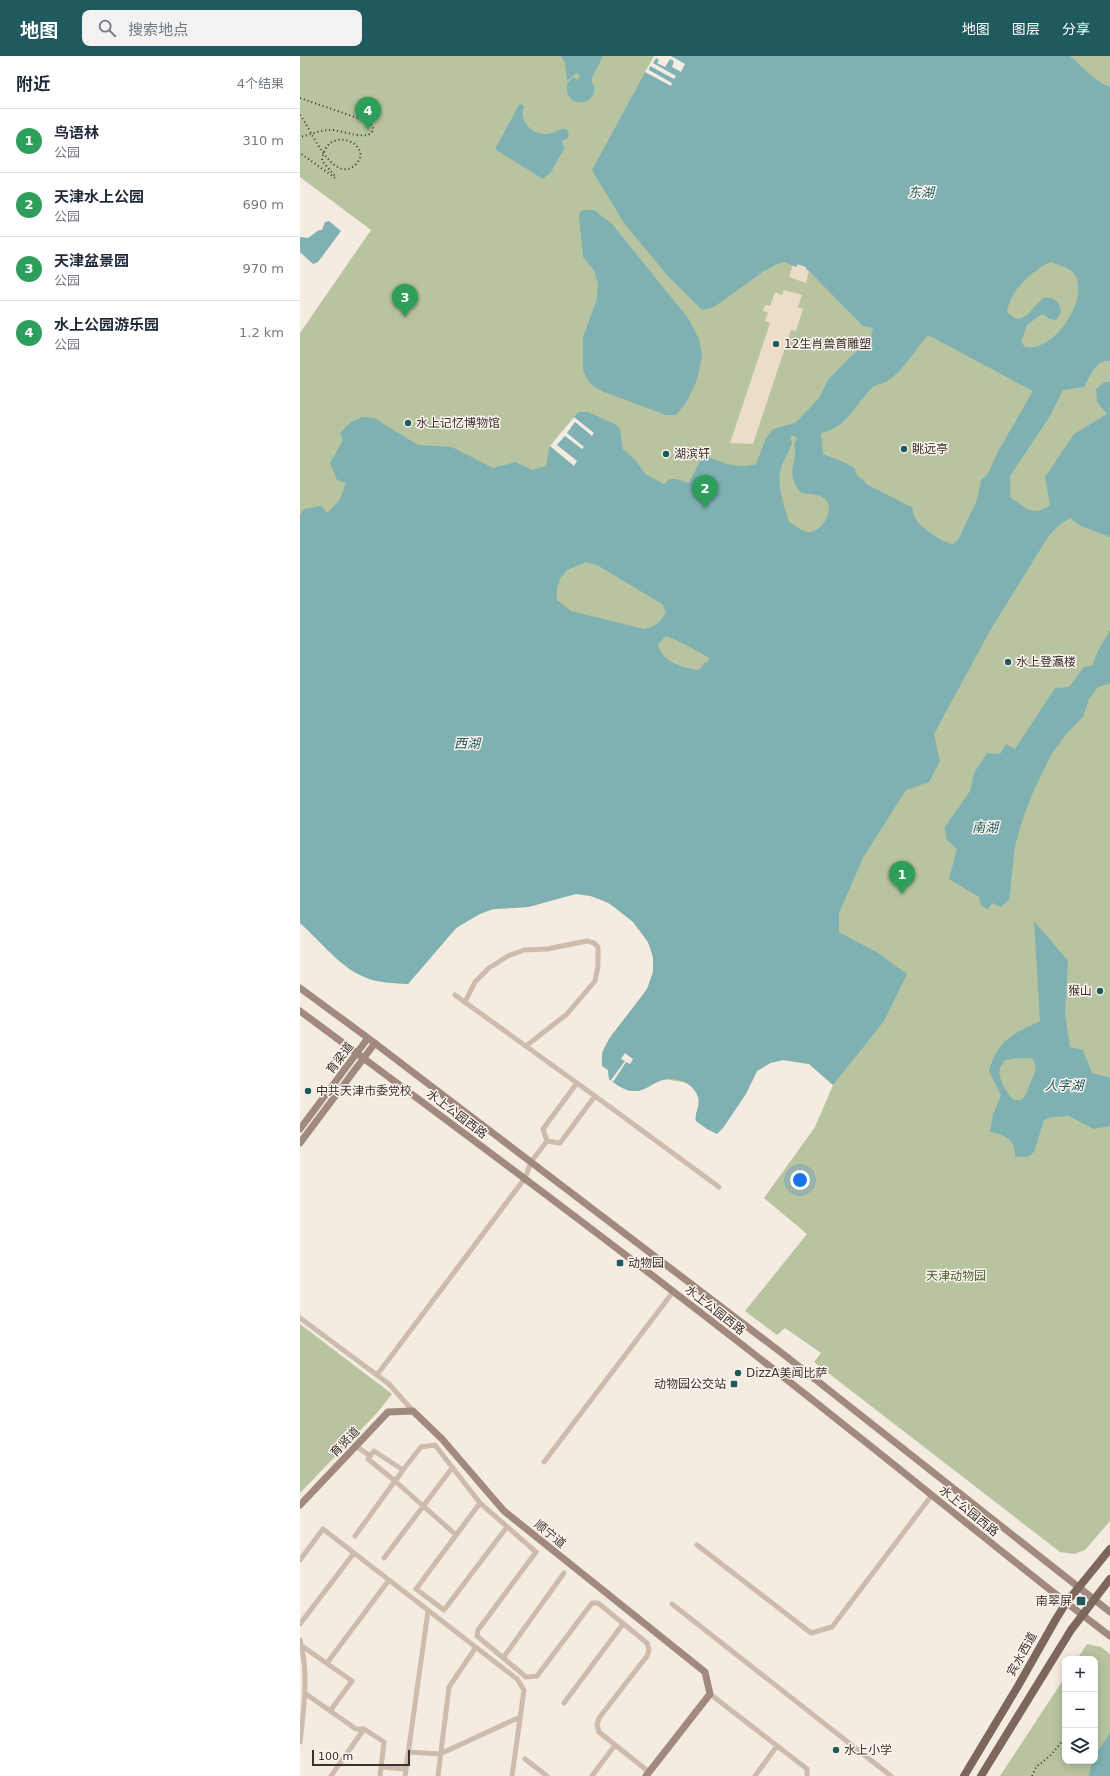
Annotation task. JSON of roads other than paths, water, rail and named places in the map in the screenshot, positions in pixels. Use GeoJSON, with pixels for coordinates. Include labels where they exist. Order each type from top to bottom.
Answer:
{"type":"FeatureCollection","features":[{"type":"Feature","properties":{"kind":"main road","name":"水上公园西路"},"geometry":{"type":"LineString","coordinates":[[300,988],[375,1043],[788,1357],[1110,1612]]}},
{"type":"Feature","properties":{"kind":"main road","name":"水上公园西路"},"geometry":{"type":"LineString","coordinates":[[300,1011],[525,1178],[673,1292],[844,1424],[1081,1615],[1110,1636]]}},
{"type":"Feature","properties":{"kind":"main road","name":"育梁道"},"geometry":{"type":"LineString","coordinates":[[300,1129],[368,1038]]}},
{"type":"Feature","properties":{"kind":"main road"},"geometry":{"type":"LineString","coordinates":[[300,1143],[375,1043]]}},
{"type":"Feature","properties":{"kind":"main road","name":"育贤道"},"geometry":{"type":"LineString","coordinates":[[300,1505],[388,1412],[413,1411]]}},
{"type":"Feature","properties":{"kind":"main road","name":"顺宁道"},"geometry":{"type":"LineString","coordinates":[[413,1411],[442,1439],[504,1511],[705,1672],[710,1694]]}},
{"type":"Feature","properties":{"kind":"main road","name":"宾水西道"},"geometry":{"type":"LineString","coordinates":[[964,1776],[1066,1603],[1110,1550]]}},
{"type":"Feature","properties":{"kind":"main road"},"geometry":{"type":"LineString","coordinates":[[981,1776],[1081,1615],[1110,1579]]}},
{"type":"Feature","properties":{"kind":"main road"},"geometry":{"type":"LineString","coordinates":[[648,1774],[710,1694]]}},
{"type":"Feature","properties":{"kind":"street"},"geometry":{"type":"LineString","coordinates":[[465,1002],[475,982],[489,968],[508,956],[524,950],[547,949],[587,941],[594,943],[598,947],[598,966],[595,981],[568,1014],[526,1046]]}},
{"type":"Feature","properties":{"kind":"street"},"geometry":{"type":"LineString","coordinates":[[455,995],[719,1187]]}},
{"type":"Feature","properties":{"kind":"street"},"geometry":{"type":"LineString","coordinates":[[377,1375],[525,1178],[531,1162],[546,1141],[543,1129],[577,1083]]}},
{"type":"Feature","properties":{"kind":"street"},"geometry":{"type":"LineString","coordinates":[[546,1141],[560,1143],[595,1096]]}},
{"type":"Feature","properties":{"kind":"street"},"geometry":{"type":"LineString","coordinates":[[544,1462],[673,1292]]}},
{"type":"Feature","properties":{"kind":"street","name":"顺宁道"},"geometry":{"type":"LineString","coordinates":[[300,1318],[389,1384],[413,1411]]}},
{"type":"Feature","properties":{"kind":"street"},"geometry":{"type":"LineString","coordinates":[[355,1536],[421,1447],[435,1445],[480,1503],[536,1552],[478,1630],[477,1636],[526,1677],[537,1676],[592,1603],[598,1602],[647,1643],[649,1650],[647,1656],[599,1718],[597,1725],[599,1732],[648,1774]]}},
{"type":"Feature","properties":{"kind":"street"},"geometry":{"type":"LineString","coordinates":[[356,1446],[370,1456]]}},
{"type":"Feature","properties":{"kind":"street"},"geometry":{"type":"LineString","coordinates":[[403,1470],[374,1451],[368,1459],[456,1535]]}},
{"type":"Feature","properties":{"kind":"street"},"geometry":{"type":"LineString","coordinates":[[384,1558],[452,1468]]}},
{"type":"Feature","properties":{"kind":"street"},"geometry":{"type":"LineString","coordinates":[[697,1545],[811,1633],[832,1627],[932,1495]]}},
{"type":"Feature","properties":{"kind":"street"},"geometry":{"type":"LineString","coordinates":[[480,1503],[416,1589],[444,1610],[507,1527]]}},
{"type":"Feature","properties":{"kind":"street"},"geometry":{"type":"LineString","coordinates":[[300,1560],[323,1529],[517,1679],[524,1690],[512,1776]]}},
{"type":"Feature","properties":{"kind":"street"},"geometry":{"type":"LineString","coordinates":[[300,1624],[354,1553]]}},
{"type":"Feature","properties":{"kind":"street"},"geometry":{"type":"LineString","coordinates":[[503,1658],[564,1573]]}},
{"type":"Feature","properties":{"kind":"street"},"geometry":{"type":"LineString","coordinates":[[327,1664],[389,1580]]}},
{"type":"Feature","properties":{"kind":"street"},"geometry":{"type":"LineString","coordinates":[[672,1604],[891,1776]]}},
{"type":"Feature","properties":{"kind":"street"},"geometry":{"type":"LineString","coordinates":[[405,1776],[428,1611]]}},
{"type":"Feature","properties":{"kind":"street"},"geometry":{"type":"LineString","coordinates":[[564,1703],[623,1624]]}},
{"type":"Feature","properties":{"kind":"street"},"geometry":{"type":"LineString","coordinates":[[300,1640],[302,1646],[306,1694],[300,1742]]}},
{"type":"Feature","properties":{"kind":"street"},"geometry":{"type":"LineString","coordinates":[[302,1646],[352,1681],[330,1711]]}},
{"type":"Feature","properties":{"kind":"street"},"geometry":{"type":"LineString","coordinates":[[438,1776],[449,1687],[476,1647]]}},
{"type":"Feature","properties":{"kind":"street"},"geometry":{"type":"LineString","coordinates":[[306,1694],[356,1729],[364,1729],[384,1742],[380,1776]]}},
{"type":"Feature","properties":{"kind":"street"},"geometry":{"type":"LineString","coordinates":[[710,1694],[807,1769],[807,1776]]}},
{"type":"Feature","properties":{"kind":"street"},"geometry":{"type":"LineString","coordinates":[[408,1752],[440,1754],[520,1717]]}},
{"type":"Feature","properties":{"kind":"street"},"geometry":{"type":"LineString","coordinates":[[331,1776],[364,1729]]}},
{"type":"Feature","properties":{"kind":"street"},"geometry":{"type":"LineString","coordinates":[[592,1776],[615,1745]]}},
{"type":"Feature","properties":{"kind":"street"},"geometry":{"type":"LineString","coordinates":[[755,1776],[777,1746]]}},
{"type":"Feature","properties":{"kind":"street"},"geometry":{"type":"LineString","coordinates":[[525,1759],[546,1776]]}},
{"type":"Feature","properties":{"kind":"street"},"geometry":{"type":"LineString","coordinates":[[381,1767],[406,1769]]}},
{"type":"Feature","properties":{"kind":"water"},"geometry":{"type":"Polygon","coordinates":[[[561,56],[603,56],[591,80],[594,88],[594,94],[585,102],[574,101],[569,97],[567,90],[568,83],[574,77],[577,80],[580,77],[578,74],[575,74],[567,81],[565,63],[561,56]]]}},
{"type":"Feature","properties":{"kind":"water","name":"西湖"},"geometry":{"type":"Polygon","coordinates":[[[654,56],[1070,56],[1094,77],[1110,87],[1110,361],[1105,361],[1097,366],[1084,387],[1063,390],[1050,416],[1010,476],[1010,497],[1029,510],[1033,511],[1044,509],[1050,505],[1045,477],[1074,434],[1107,414],[1097,402],[1096,389],[1104,382],[1110,382],[1110,537],[1081,526],[1070,518],[1058,526],[1048,537],[991,629],[934,734],[940,761],[929,782],[906,790],[864,856],[839,913],[839,932],[878,953],[907,974],[884,1021],[833,1085],[809,1064],[783,1060],[770,1063],[757,1071],[746,1094],[723,1128],[717,1134],[696,1121],[699,1100],[696,1092],[689,1084],[679,1080],[668,1079],[659,1081],[642,1090],[631,1091],[621,1087],[609,1079],[608,1070],[602,1066],[602,1053],[609,1039],[647,989],[653,972],[653,957],[648,942],[633,922],[609,903],[591,896],[576,894],[528,907],[493,909],[480,914],[456,928],[408,984],[377,981],[354,972],[335,957],[300,923],[300,515],[304,509],[321,506],[327,513],[339,501],[346,483],[337,480],[330,463],[343,440],[340,433],[351,422],[362,417],[374,418],[418,445],[452,447],[493,468],[516,462],[532,470],[546,466],[549,448],[578,412],[588,412],[615,424],[620,429],[623,449],[636,461],[645,474],[664,484],[670,479],[676,479],[689,483],[703,455],[723,463],[736,466],[749,466],[756,464],[766,438],[773,429],[795,423],[819,398],[828,380],[850,357],[870,341],[873,328],[863,326],[806,269],[806,267],[798,264],[796,267],[784,262],[777,264],[764,271],[714,307],[702,310],[667,275],[624,223],[592,170],[654,56]],[[1050,262],[1029,276],[1017,289],[1009,304],[1007,312],[1014,318],[1019,319],[1026,316],[1043,298],[1051,298],[1058,302],[1061,312],[1056,320],[1050,319],[1042,314],[1027,325],[1021,342],[1025,347],[1036,347],[1047,342],[1057,333],[1066,323],[1077,298],[1078,286],[1073,272],[1050,262]],[[928,335],[893,377],[871,389],[842,423],[821,433],[823,454],[846,463],[854,468],[857,475],[868,485],[913,508],[913,514],[921,525],[934,535],[953,544],[958,540],[977,500],[981,480],[987,475],[1000,448],[1033,391],[928,335]],[[791,436],[790,439],[792,442],[783,462],[779,478],[783,501],[789,522],[804,531],[814,531],[823,524],[826,519],[829,508],[828,503],[823,497],[814,494],[801,493],[796,485],[792,473],[795,457],[794,444],[797,439],[794,436],[791,436]],[[586,562],[567,570],[560,579],[557,588],[557,600],[571,611],[644,629],[657,624],[666,612],[662,604],[597,565],[586,562]],[[666,636],[658,644],[660,650],[673,663],[697,670],[701,668],[704,663],[708,662],[709,658],[666,636]]]}},
{"type":"Feature","properties":{"kind":"water"},"geometry":{"type":"Polygon","coordinates":[[[522,104],[524,107],[523,117],[525,122],[532,130],[541,134],[546,134],[564,129],[567,130],[569,135],[567,139],[562,141],[565,147],[551,172],[543,179],[495,149],[519,105],[522,104]]]}},
{"type":"Feature","properties":{"kind":"water"},"geometry":{"type":"Polygon","coordinates":[[[585,210],[594,210],[612,224],[688,318],[699,339],[702,355],[697,380],[686,403],[676,415],[666,415],[602,391],[593,386],[587,379],[583,369],[583,337],[597,299],[598,284],[594,270],[583,257],[579,217],[580,212],[585,210]]]}},
{"type":"Feature","properties":{"kind":"water"},"geometry":{"type":"Polygon","coordinates":[[[329,221],[341,231],[318,262],[313,264],[300,252],[300,237],[308,238],[319,230],[322,230],[325,222],[329,221]]]}},
{"type":"Feature","properties":{"kind":"water","name":"南湖"},"geometry":{"type":"Polygon","coordinates":[[[1110,630],[1110,683],[1098,687],[1089,699],[1083,717],[1068,732],[1052,753],[1034,790],[1023,818],[1015,846],[1009,900],[1001,907],[992,903],[988,910],[981,905],[979,897],[949,879],[957,849],[946,839],[945,827],[970,791],[974,773],[987,753],[1000,754],[1006,744],[1015,749],[1055,688],[1069,687],[1084,667],[1092,666],[1097,653],[1110,630]]]}},
{"type":"Feature","properties":{"kind":"water","name":"人字湖"},"geometry":{"type":"Polygon","coordinates":[[[1034,921],[1068,961],[1065,1014],[1070,1047],[1083,1050],[1092,1073],[1110,1078],[1110,1126],[1094,1129],[1069,1116],[1052,1117],[1044,1120],[1034,1152],[1027,1157],[1015,1157],[1014,1147],[1009,1139],[1001,1134],[990,1132],[993,1115],[1001,1095],[989,1071],[997,1052],[1008,1039],[1014,1034],[1040,1021],[1034,921]],[[1031,1058],[1005,1060],[1000,1068],[999,1072],[1003,1086],[1014,1100],[1021,1100],[1027,1093],[1036,1068],[1034,1061],[1031,1058]]]}},
{"type":"Feature","properties":{"kind":"water"},"geometry":{"type":"Polygon","coordinates":[[[1110,1733],[1110,1776],[1089,1776],[1091,1764],[1098,1764],[1098,1751],[1110,1733]]]}},
{"type":"Feature","properties":{"kind":"railway"},"geometry":{"type":"LineString","coordinates":[[300,98],[369,122],[373,126],[372,132],[363,135],[330,130],[300,137]]}},
{"type":"Feature","properties":{"kind":"railway"},"geometry":{"type":"LineString","coordinates":[[300,115],[323,152],[330,161],[338,167],[346,169],[355,165],[360,158],[360,151],[355,145],[348,141],[340,140],[332,142],[325,149],[322,161],[335,176],[335,178],[300,153]]}},
{"type":"Feature","properties":{"kind":"railway"},"geometry":{"type":"LineString","coordinates":[[1032,1776],[1036,1767],[1050,1756],[1062,1742]]}},
{"type":"Feature","properties":{"kind":"place","name":"水上公园游乐园"},"geometry":{"type":"Point","coordinates":[368,130]}},
{"type":"Feature","properties":{"kind":"place","name":"天津盆景园"},"geometry":{"type":"Point","coordinates":[405,317]}},
{"type":"Feature","properties":{"kind":"place","name":"12生肖兽首雕塑"},"geometry":{"type":"Point","coordinates":[776,344]}},
{"type":"Feature","properties":{"kind":"place","name":"水上记忆博物馆"},"geometry":{"type":"Point","coordinates":[408,423]}},
{"type":"Feature","properties":{"kind":"place","name":"眺远亭"},"geometry":{"type":"Point","coordinates":[904,449]}},
{"type":"Feature","properties":{"kind":"place","name":"湖滨轩"},"geometry":{"type":"Point","coordinates":[666,454]}},
{"type":"Feature","properties":{"kind":"place","name":"天津水上公园"},"geometry":{"type":"Point","coordinates":[705,508]}},
{"type":"Feature","properties":{"kind":"place","name":"水上登瀛楼"},"geometry":{"type":"Point","coordinates":[1008,662]}},
{"type":"Feature","properties":{"kind":"place","name":"鸟语林"},"geometry":{"type":"Point","coordinates":[902,894]}},
{"type":"Feature","properties":{"kind":"place","name":"猴山"},"geometry":{"type":"Point","coordinates":[1100,991]}},
{"type":"Feature","properties":{"kind":"place","name":"中共天津市委党校"},"geometry":{"type":"Point","coordinates":[308,1091]}},
{"type":"Feature","properties":{"kind":"place","name":"动物园"},"geometry":{"type":"Point","coordinates":[620,1263]}},
{"type":"Feature","properties":{"kind":"place","name":"DizzA美闻比萨"},"geometry":{"type":"Point","coordinates":[738,1373]}},
{"type":"Feature","properties":{"kind":"place","name":"动物园公交站"},"geometry":{"type":"Point","coordinates":[734,1384]}},
{"type":"Feature","properties":{"kind":"place","name":"南翠屏"},"geometry":{"type":"Point","coordinates":[1081,1601]}},
{"type":"Feature","properties":{"kind":"place","name":"水上小学"},"geometry":{"type":"Point","coordinates":[836,1750]}},
{"type":"Feature","properties":{"kind":"water label","name":"东湖"},"geometry":{"type":"Point","coordinates":[921,192]}},
{"type":"Feature","properties":{"kind":"park label","name":"天津动物园"},"geometry":{"type":"Point","coordinates":[956,1276]}}]}
